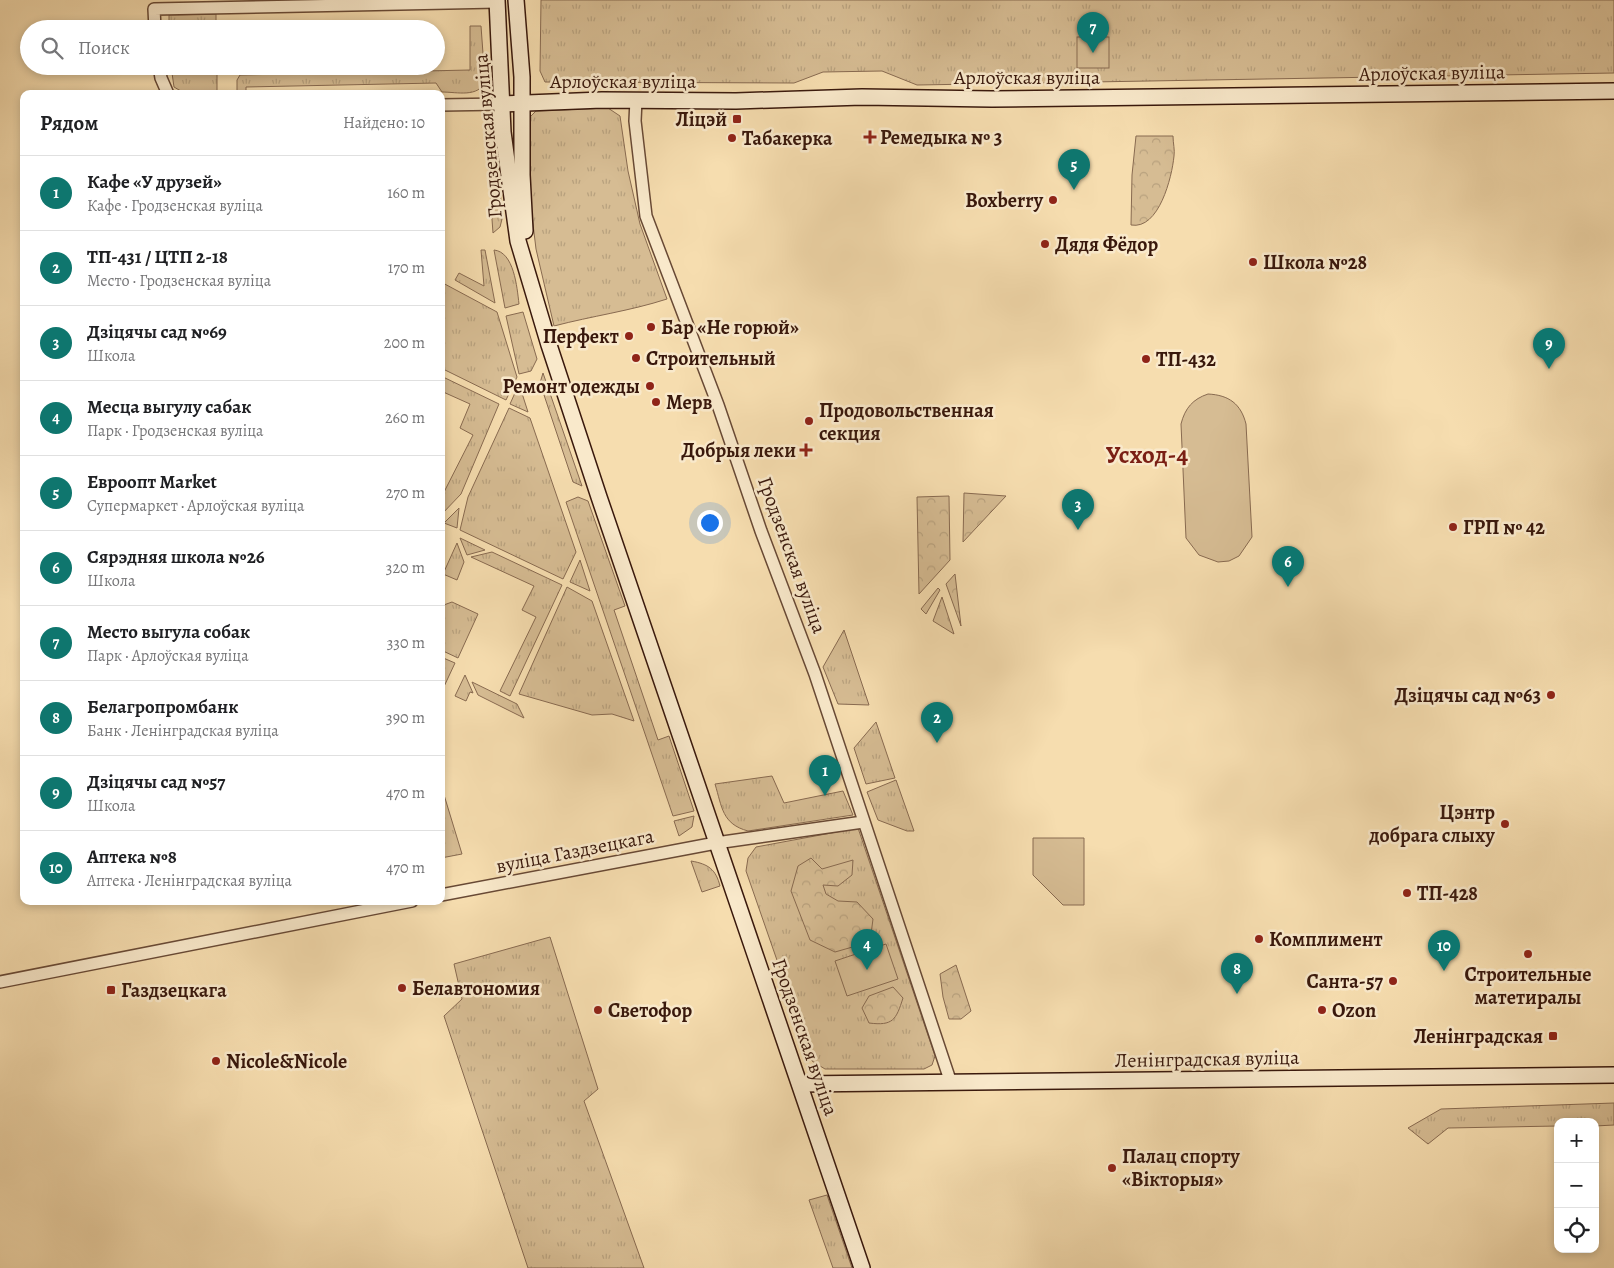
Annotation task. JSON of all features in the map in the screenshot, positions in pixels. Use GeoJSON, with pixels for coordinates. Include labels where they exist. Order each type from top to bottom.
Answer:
{"type":"FeatureCollection","features":[{"type":"Feature","properties":{"kind":"main road","name":"Гродзенская вуліца"},"geometry":{"type":"LineString","coordinates":[[497,1],[502,104],[515,224],[549,345],[716,843],[862,1268]]}},
{"type":"Feature","properties":{"kind":"main road","name":"Гродзенская вуліца"},"geometry":{"type":"LineString","coordinates":[[517,2],[522,102],[522,175],[527,267]]}},
{"type":"Feature","properties":{"kind":"main road","name":"Арлоўская вуліца"},"geometry":{"type":"LineString","coordinates":[[502,104],[636,100],[736,102],[862,97],[992,98],[1614,91]]}},
{"type":"Feature","properties":{"kind":"main road","name":"Ленінградская вуліца"},"geometry":{"type":"LineString","coordinates":[[800,1084],[1614,1075]]}},
{"type":"Feature","properties":{"kind":"main road","name":"Гродзенская вуліца"},"geometry":{"type":"LineString","coordinates":[[855,1245],[873,1268]]}},
{"type":"Feature","properties":{"kind":"street"},"geometry":{"type":"LineString","coordinates":[[155,20],[154,9],[497,1]]}},
{"type":"Feature","properties":{"kind":"street"},"geometry":{"type":"LineString","coordinates":[[160,75],[166,90]]}},
{"type":"Feature","properties":{"kind":"street","name":"Гродзенская вуліца"},"geometry":{"type":"LineString","coordinates":[[636,100],[635,121],[646,216],[718,405],[761,531],[815,674],[951,1083]]}},
{"type":"Feature","properties":{"kind":"street","name":"Арлоўская вуліца"},"geometry":{"type":"LineString","coordinates":[[445,105],[502,104]]}},
{"type":"Feature","properties":{"kind":"street"},"geometry":{"type":"LineString","coordinates":[[716,843],[863,822]]}},
{"type":"Feature","properties":{"kind":"street","name":"вуліца Газдзецкага"},"geometry":{"type":"LineString","coordinates":[[445,895],[716,843]]}},
{"type":"Feature","properties":{"kind":"street"},"geometry":{"type":"LineString","coordinates":[[0,982],[392,905]]}},
{"type":"Feature","properties":{"kind":"green space"},"geometry":{"type":"Polygon","coordinates":[[[541,0],[1614,0],[1614,73],[917,85],[882,71],[823,72],[794,83],[545,82],[540,71],[541,0]]]}},
{"type":"Feature","properties":{"kind":"green space"},"geometry":{"type":"Polygon","coordinates":[[[216,14],[216,20],[169,20],[169,15],[216,14]]]}},
{"type":"Feature","properties":{"kind":"green space"},"geometry":{"type":"Polygon","coordinates":[[[470,26],[481,26],[485,81],[478,90],[473,92],[445,92],[445,90],[441,90],[436,83],[246,87],[246,90],[237,90],[237,80],[240,75],[445,75],[445,71],[470,70],[470,26]]]}},
{"type":"Feature","properties":{"kind":"green space"},"geometry":{"type":"Polygon","coordinates":[[[1077,37],[1109,37],[1109,68],[1077,68],[1077,37]]]}},
{"type":"Feature","properties":{"kind":"green space"},"geometry":{"type":"Polygon","coordinates":[[[172,75],[217,75],[217,90],[179,90],[174,87],[172,75]]]}},
{"type":"Feature","properties":{"kind":"green space"},"geometry":{"type":"Polygon","coordinates":[[[608,108],[620,116],[628,171],[640,224],[667,299],[554,326],[536,249],[529,191],[527,120],[536,111],[608,108]]]}},
{"type":"Feature","properties":{"kind":"green space"},"geometry":{"type":"Polygon","coordinates":[[[497,136],[502,219],[500,227],[493,233],[486,137],[497,136]]]}},
{"type":"Feature","properties":{"kind":"green space"},"geometry":{"type":"Polygon","coordinates":[[[1136,136],[1173,136],[1174,154],[1167,188],[1156,211],[1141,224],[1131,225],[1132,175],[1136,136]]]}},
{"type":"Feature","properties":{"kind":"green space"},"geometry":{"type":"Polygon","coordinates":[[[481,250],[485,250],[495,303],[455,280],[459,273],[484,286],[481,250]]]}},
{"type":"Feature","properties":{"kind":"green space"},"geometry":{"type":"Polygon","coordinates":[[[494,250],[501,252],[510,263],[519,304],[505,308],[494,250]]]}},
{"type":"Feature","properties":{"kind":"green space"},"geometry":{"type":"Polygon","coordinates":[[[445,284],[497,312],[517,377],[506,400],[445,370],[445,284]]]}},
{"type":"Feature","properties":{"kind":"green space"},"geometry":{"type":"Polygon","coordinates":[[[523,312],[537,359],[531,371],[519,374],[506,316],[523,312]]]}},
{"type":"Feature","properties":{"kind":"green space"},"geometry":{"type":"Polygon","coordinates":[[[543,373],[582,486],[573,482],[540,383],[543,373]]]}},
{"type":"Feature","properties":{"kind":"green space"},"geometry":{"type":"Polygon","coordinates":[[[445,378],[499,404],[461,494],[445,511],[445,490],[473,435],[460,428],[470,404],[445,393],[445,378]]]}},
{"type":"Feature","properties":{"kind":"green space"},"geometry":{"type":"Polygon","coordinates":[[[519,384],[528,412],[510,404],[519,384]]]}},
{"type":"Feature","properties":{"kind":"green space"},"geometry":{"type":"Polygon","coordinates":[[[1208,394],[1222,396],[1233,402],[1241,411],[1246,424],[1252,537],[1239,556],[1229,561],[1218,562],[1199,555],[1186,538],[1181,424],[1190,405],[1208,394]]]}},
{"type":"Feature","properties":{"kind":"green space"},"geometry":{"type":"Polygon","coordinates":[[[509,408],[530,418],[576,552],[563,579],[460,530],[468,497],[509,408]]]}},
{"type":"Feature","properties":{"kind":"green space"},"geometry":{"type":"Polygon","coordinates":[[[964,493],[1006,496],[963,542],[964,493]]]}},
{"type":"Feature","properties":{"kind":"green space"},"geometry":{"type":"Polygon","coordinates":[[[949,496],[950,560],[919,594],[917,497],[949,496]]]}},
{"type":"Feature","properties":{"kind":"green space"},"geometry":{"type":"Polygon","coordinates":[[[578,497],[588,501],[625,606],[614,610],[658,740],[669,736],[694,811],[673,816],[566,502],[578,497]]]}},
{"type":"Feature","properties":{"kind":"green space"},"geometry":{"type":"Polygon","coordinates":[[[459,508],[457,528],[445,522],[459,508]]]}},
{"type":"Feature","properties":{"kind":"green space"},"geometry":{"type":"Polygon","coordinates":[[[460,538],[485,550],[467,555],[460,538]]]}},
{"type":"Feature","properties":{"kind":"green space"},"geometry":{"type":"Polygon","coordinates":[[[457,543],[464,562],[457,580],[445,575],[445,570],[457,543]]]}},
{"type":"Feature","properties":{"kind":"green space"},"geometry":{"type":"Polygon","coordinates":[[[492,552],[562,585],[510,696],[500,691],[536,617],[522,610],[534,586],[471,557],[492,552]]]}},
{"type":"Feature","properties":{"kind":"green space"},"geometry":{"type":"Polygon","coordinates":[[[580,560],[590,591],[570,582],[580,560]]]}},
{"type":"Feature","properties":{"kind":"green space"},"geometry":{"type":"Polygon","coordinates":[[[955,574],[961,626],[946,584],[955,574]]]}},
{"type":"Feature","properties":{"kind":"green space"},"geometry":{"type":"Polygon","coordinates":[[[567,587],[592,601],[634,721],[612,714],[592,715],[519,694],[567,587]]]}},
{"type":"Feature","properties":{"kind":"green space"},"geometry":{"type":"Polygon","coordinates":[[[938,588],[940,590],[926,614],[921,609],[938,588]]]}},
{"type":"Feature","properties":{"kind":"green space"},"geometry":{"type":"Polygon","coordinates":[[[942,597],[954,634],[933,621],[942,597]]]}},
{"type":"Feature","properties":{"kind":"green space"},"geometry":{"type":"Polygon","coordinates":[[[452,602],[478,614],[458,658],[445,652],[445,605],[452,602]]]}},
{"type":"Feature","properties":{"kind":"green space"},"geometry":{"type":"Polygon","coordinates":[[[844,630],[869,705],[838,704],[823,667],[844,630]]]}},
{"type":"Feature","properties":{"kind":"green space"},"geometry":{"type":"Polygon","coordinates":[[[445,659],[455,663],[445,684],[445,659]]]}},
{"type":"Feature","properties":{"kind":"green space"},"geometry":{"type":"Polygon","coordinates":[[[465,675],[473,693],[470,692],[466,701],[455,696],[465,675]]]}},
{"type":"Feature","properties":{"kind":"green space"},"geometry":{"type":"Polygon","coordinates":[[[472,682],[517,704],[524,718],[478,695],[472,682]]]}},
{"type":"Feature","properties":{"kind":"green space"},"geometry":{"type":"Polygon","coordinates":[[[876,722],[895,778],[866,784],[854,748],[876,722]]]}},
{"type":"Feature","properties":{"kind":"green space"},"geometry":{"type":"Polygon","coordinates":[[[772,776],[784,803],[843,791],[853,815],[748,831],[733,824],[724,814],[715,784],[772,776]]]}},
{"type":"Feature","properties":{"kind":"green space"},"geometry":{"type":"Polygon","coordinates":[[[896,780],[914,831],[907,831],[878,820],[867,792],[896,780]]]}},
{"type":"Feature","properties":{"kind":"green space"},"geometry":{"type":"Polygon","coordinates":[[[445,798],[462,854],[445,857],[445,798]]]}},
{"type":"Feature","properties":{"kind":"green space"},"geometry":{"type":"Polygon","coordinates":[[[694,816],[692,827],[679,836],[674,821],[694,816]]]}},
{"type":"Feature","properties":{"kind":"green space"},"geometry":{"type":"Polygon","coordinates":[[[858,828],[935,1056],[932,1065],[924,1069],[825,1069],[812,1061],[746,871],[748,858],[756,847],[858,828]]]}},
{"type":"Feature","properties":{"kind":"green space"},"geometry":{"type":"Polygon","coordinates":[[[1033,838],[1084,838],[1084,905],[1063,905],[1033,875],[1033,838]]]}},
{"type":"Feature","properties":{"kind":"green space"},"geometry":{"type":"Polygon","coordinates":[[[811,858],[822,869],[853,860],[852,875],[838,886],[823,885],[826,894],[838,901],[857,902],[873,919],[870,942],[835,952],[810,940],[791,891],[798,866],[811,858]]]}},
{"type":"Feature","properties":{"kind":"green space"},"geometry":{"type":"Polygon","coordinates":[[[691,861],[703,864],[711,869],[720,886],[702,892],[691,861]]]}},
{"type":"Feature","properties":{"kind":"green space"},"geometry":{"type":"Polygon","coordinates":[[[550,937],[598,1089],[584,1101],[644,1268],[528,1268],[444,1016],[462,999],[454,964],[550,937]]]}},
{"type":"Feature","properties":{"kind":"green space"},"geometry":{"type":"Polygon","coordinates":[[[886,944],[898,979],[847,996],[835,961],[886,944]]]}},
{"type":"Feature","properties":{"kind":"green space"},"geometry":{"type":"Polygon","coordinates":[[[956,965],[971,1011],[961,1019],[949,1019],[943,997],[940,974],[956,965]]]}},
{"type":"Feature","properties":{"kind":"green space"},"geometry":{"type":"Polygon","coordinates":[[[893,987],[903,998],[898,1012],[888,1022],[869,1023],[862,1008],[869,996],[893,987]]]}},
{"type":"Feature","properties":{"kind":"green space"},"geometry":{"type":"Polygon","coordinates":[[[1614,1103],[1614,1125],[1599,1126],[1599,1118],[1554,1118],[1554,1126],[1448,1128],[1428,1144],[1408,1128],[1441,1109],[1614,1103]]]}},
{"type":"Feature","properties":{"kind":"green space"},"geometry":{"type":"Polygon","coordinates":[[[827,1195],[852,1268],[833,1268],[809,1200],[827,1195]]]}},
{"type":"Feature","properties":{"kind":"place","name":"Место выгула собак"},"geometry":{"type":"Point","coordinates":[1093,53]}},
{"type":"Feature","properties":{"kind":"place","name":"Ліцэй"},"geometry":{"type":"Point","coordinates":[737,119]}},
{"type":"Feature","properties":{"kind":"place","name":"Ремедыка № 3"},"geometry":{"type":"Point","coordinates":[870,137]}},
{"type":"Feature","properties":{"kind":"place","name":"Табакерка"},"geometry":{"type":"Point","coordinates":[732,138]}},
{"type":"Feature","properties":{"kind":"place","name":"Евроопт Market"},"geometry":{"type":"Point","coordinates":[1074,190]}},
{"type":"Feature","properties":{"kind":"place","name":"Boxberry"},"geometry":{"type":"Point","coordinates":[1053,200]}},
{"type":"Feature","properties":{"kind":"place","name":"Дядя Фёдор"},"geometry":{"type":"Point","coordinates":[1045,244]}},
{"type":"Feature","properties":{"kind":"place","name":"Школа №28"},"geometry":{"type":"Point","coordinates":[1253,262]}},
{"type":"Feature","properties":{"kind":"place","name":"Бар «Не горюй»"},"geometry":{"type":"Point","coordinates":[651,327]}},
{"type":"Feature","properties":{"kind":"place","name":"Перфект"},"geometry":{"type":"Point","coordinates":[629,336]}},
{"type":"Feature","properties":{"kind":"place","name":"Строительный"},"geometry":{"type":"Point","coordinates":[636,358]}},
{"type":"Feature","properties":{"kind":"place","name":"ТП-432"},"geometry":{"type":"Point","coordinates":[1146,359]}},
{"type":"Feature","properties":{"kind":"place","name":"Дзіцячы сад №57"},"geometry":{"type":"Point","coordinates":[1549,369]}},
{"type":"Feature","properties":{"kind":"place","name":"Ремонт одежды"},"geometry":{"type":"Point","coordinates":[650,386]}},
{"type":"Feature","properties":{"kind":"place","name":"Мерв"},"geometry":{"type":"Point","coordinates":[656,402]}},
{"type":"Feature","properties":{"kind":"place","name":"Продовольственная секция"},"geometry":{"type":"Point","coordinates":[809,421]}},
{"type":"Feature","properties":{"kind":"place","name":"Добрыя леки"},"geometry":{"type":"Point","coordinates":[806,450]}},
{"type":"Feature","properties":{"kind":"place","name":"ГРП № 42"},"geometry":{"type":"Point","coordinates":[1453,527]}},
{"type":"Feature","properties":{"kind":"place","name":"Дзіцячы сад №69"},"geometry":{"type":"Point","coordinates":[1078,530]}},
{"type":"Feature","properties":{"kind":"place","name":"Сярэдняя школа №26"},"geometry":{"type":"Point","coordinates":[1288,587]}},
{"type":"Feature","properties":{"kind":"place","name":"Дзіцячы сад №63"},"geometry":{"type":"Point","coordinates":[1551,695]}},
{"type":"Feature","properties":{"kind":"place","name":"ТП-431 / ЦТП 2-18"},"geometry":{"type":"Point","coordinates":[937,743]}},
{"type":"Feature","properties":{"kind":"place","name":"Кафе «У друзей»"},"geometry":{"type":"Point","coordinates":[825,796]}},
{"type":"Feature","properties":{"kind":"place","name":"Цэнтр добрага слыху"},"geometry":{"type":"Point","coordinates":[1505,824]}},
{"type":"Feature","properties":{"kind":"place","name":"ТП-428"},"geometry":{"type":"Point","coordinates":[1407,893]}},
{"type":"Feature","properties":{"kind":"place","name":"Комплимент"},"geometry":{"type":"Point","coordinates":[1259,939]}},
{"type":"Feature","properties":{"kind":"place","name":"Строительные матетиралы"},"geometry":{"type":"Point","coordinates":[1528,954]}},
{"type":"Feature","properties":{"kind":"place","name":"Месца выгулу сабак"},"geometry":{"type":"Point","coordinates":[867,970]}},
{"type":"Feature","properties":{"kind":"place","name":"Аптека №8"},"geometry":{"type":"Point","coordinates":[1444,971]}},
{"type":"Feature","properties":{"kind":"place","name":"Санта-57"},"geometry":{"type":"Point","coordinates":[1393,981]}},
{"type":"Feature","properties":{"kind":"place","name":"Белавтономия"},"geometry":{"type":"Point","coordinates":[402,988]}},
{"type":"Feature","properties":{"kind":"place","name":"Газдзецкага"},"geometry":{"type":"Point","coordinates":[111,990]}},
{"type":"Feature","properties":{"kind":"place","name":"Белагропромбанк"},"geometry":{"type":"Point","coordinates":[1237,994]}},
{"type":"Feature","properties":{"kind":"place","name":"Светофор"},"geometry":{"type":"Point","coordinates":[598,1010]}},
{"type":"Feature","properties":{"kind":"place","name":"Ozon"},"geometry":{"type":"Point","coordinates":[1322,1010]}},
{"type":"Feature","properties":{"kind":"place","name":"Ленінградская"},"geometry":{"type":"Point","coordinates":[1553,1036]}},
{"type":"Feature","properties":{"kind":"place","name":"Nicole&Nicole"},"geometry":{"type":"Point","coordinates":[216,1061]}},
{"type":"Feature","properties":{"kind":"place","name":"Палац спорту «Вікторыя»"},"geometry":{"type":"Point","coordinates":[1112,1168]}},
{"type":"Feature","properties":{"kind":"district","name":"Усход-4"},"geometry":{"type":"Point","coordinates":[1147,455]}}]}
